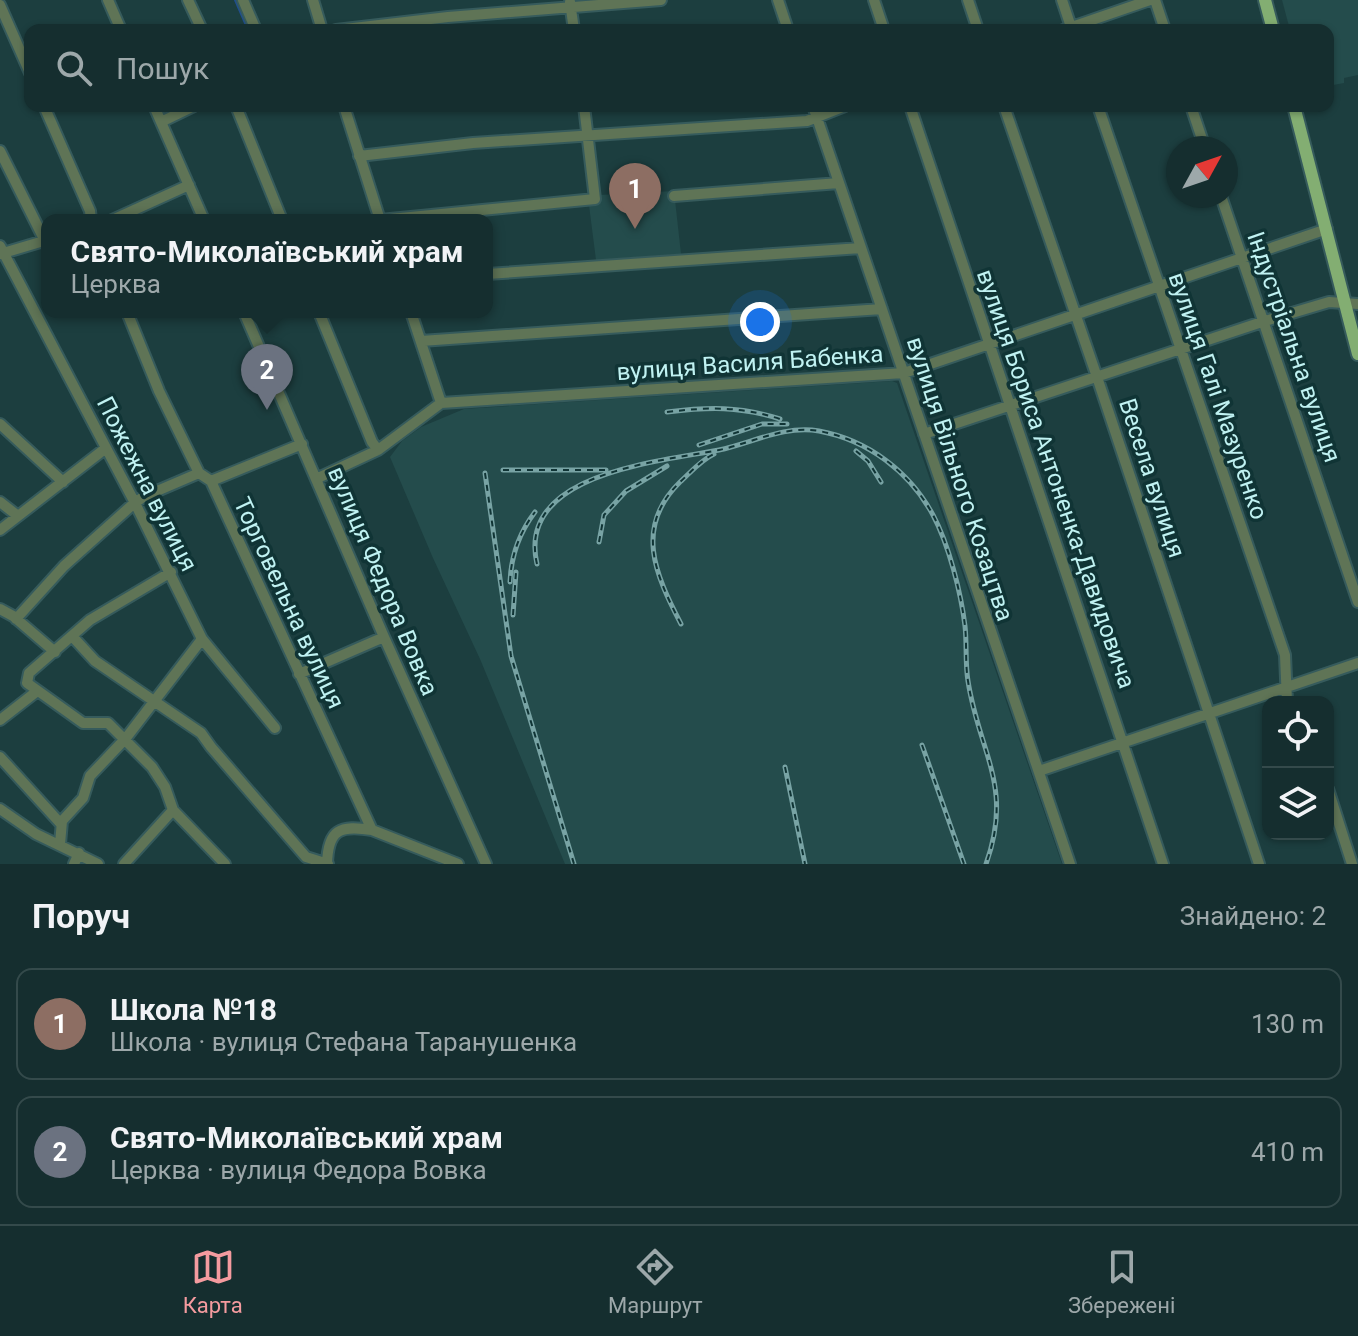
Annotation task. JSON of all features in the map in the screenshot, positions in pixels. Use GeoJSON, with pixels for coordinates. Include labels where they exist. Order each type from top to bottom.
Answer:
{"type":"FeatureCollection","features":[{"type":"Feature","properties":{"kind":"main road"},"geometry":{"type":"LineString","coordinates":[[1265,0],[1271,24]]}},
{"type":"Feature","properties":{"kind":"main road"},"geometry":{"type":"LineString","coordinates":[[1296,112],[1327,229],[1352,304],[1358,354]]}},
{"type":"Feature","properties":{"kind":"street"},"geometry":{"type":"LineString","coordinates":[[108,0],[118,24]]}},
{"type":"Feature","properties":{"kind":"street"},"geometry":{"type":"LineString","coordinates":[[188,0],[199,24]]}},
{"type":"Feature","properties":{"kind":"street"},"geometry":{"type":"LineString","coordinates":[[243,0],[253,24]]}},
{"type":"Feature","properties":{"kind":"street"},"geometry":{"type":"LineString","coordinates":[[313,0],[320,24]]}},
{"type":"Feature","properties":{"kind":"street"},"geometry":{"type":"LineString","coordinates":[[388,24],[570,3],[661,0]]}},
{"type":"Feature","properties":{"kind":"street"},"geometry":{"type":"LineString","coordinates":[[778,0],[786,24]]}},
{"type":"Feature","properties":{"kind":"street"},"geometry":{"type":"LineString","coordinates":[[874,0],[882,24]]}},
{"type":"Feature","properties":{"kind":"street"},"geometry":{"type":"LineString","coordinates":[[968,0],[976,24]]}},
{"type":"Feature","properties":{"kind":"street"},"geometry":{"type":"LineString","coordinates":[[1062,0],[1068,24]]}},
{"type":"Feature","properties":{"kind":"street"},"geometry":{"type":"LineString","coordinates":[[1083,24],[1153,0],[1163,24]]}},
{"type":"Feature","properties":{"kind":"street"},"geometry":{"type":"LineString","coordinates":[[570,3],[573,24]]}},
{"type":"Feature","properties":{"kind":"street"},"geometry":{"type":"LineString","coordinates":[[0,5],[24,59]]}},
{"type":"Feature","properties":{"kind":"street"},"geometry":{"type":"LineString","coordinates":[[47,112],[90,214]]}},
{"type":"Feature","properties":{"kind":"street"},"geometry":{"type":"LineString","coordinates":[[157,112],[201,214]]}},
{"type":"Feature","properties":{"kind":"street"},"geometry":{"type":"LineString","coordinates":[[161,122],[182,112]]}},
{"type":"Feature","properties":{"kind":"street"},"geometry":{"type":"LineString","coordinates":[[238,112],[280,214]]}},
{"type":"Feature","properties":{"kind":"street"},"geometry":{"type":"LineString","coordinates":[[346,112],[378,214]]}},
{"type":"Feature","properties":{"kind":"street"},"geometry":{"type":"LineString","coordinates":[[433,214],[595,199],[585,112]]}},
{"type":"Feature","properties":{"kind":"street"},"geometry":{"type":"LineString","coordinates":[[359,156],[588,135],[807,121],[814,112]]}},
{"type":"Feature","properties":{"kind":"street","name":"вулиця Вільного Козацтва"},"geometry":{"type":"LineString","coordinates":[[815,112],[1070,864]]}},
{"type":"Feature","properties":{"kind":"street","name":"вулиця Бориса Антоненка-Давидовича"},"geometry":{"type":"LineString","coordinates":[[912,112],[1163,864]]}},
{"type":"Feature","properties":{"kind":"street","name":"Весела вулиця"},"geometry":{"type":"LineString","coordinates":[[1006,112],[1259,864]]}},
{"type":"Feature","properties":{"kind":"street","name":"вулиця Галі Мазуренко"},"geometry":{"type":"LineString","coordinates":[[1100,112],[1285,655],[1287,696]]}},
{"type":"Feature","properties":{"kind":"street"},"geometry":{"type":"LineString","coordinates":[[1193,112],[1201,136]]}},
{"type":"Feature","properties":{"kind":"street"},"geometry":{"type":"LineString","coordinates":[[0,151],[41,231]]}},
{"type":"Feature","properties":{"kind":"street"},"geometry":{"type":"LineString","coordinates":[[674,196],[839,183]]}},
{"type":"Feature","properties":{"kind":"street"},"geometry":{"type":"LineString","coordinates":[[125,214],[189,185]]}},
{"type":"Feature","properties":{"kind":"street","name":"Індустріальна вулиця"},"geometry":{"type":"LineString","coordinates":[[1225,208],[1358,602]]}},
{"type":"Feature","properties":{"kind":"street","name":"вулиця Василя Бабенка"},"geometry":{"type":"LineString","coordinates":[[441,403],[904,373],[1327,229]]}},
{"type":"Feature","properties":{"kind":"street"},"geometry":{"type":"LineString","coordinates":[[1,251],[41,242]]}},
{"type":"Feature","properties":{"kind":"street"},"geometry":{"type":"LineString","coordinates":[[493,274],[861,248]]}},
{"type":"Feature","properties":{"kind":"street","name":"Пожежна вулиця"},"geometry":{"type":"LineString","coordinates":[[1,251],[171,572],[202,639],[275,728]]}},
{"type":"Feature","properties":{"kind":"street"},"geometry":{"type":"LineString","coordinates":[[924,434],[1265,321],[1329,302],[1352,304]]}},
{"type":"Feature","properties":{"kind":"street"},"geometry":{"type":"LineString","coordinates":[[421,341],[882,309]]}},
{"type":"Feature","properties":{"kind":"street"},"geometry":{"type":"LineString","coordinates":[[16,619],[64,566],[135,503],[199,473],[159,391],[129,318]]}},
{"type":"Feature","properties":{"kind":"street","name":"вулиця Федора Вовка"},"geometry":{"type":"LineString","coordinates":[[247,318],[483,863]]}},
{"type":"Feature","properties":{"kind":"street"},"geometry":{"type":"LineString","coordinates":[[321,318],[378,450]]}},
{"type":"Feature","properties":{"kind":"street"},"geometry":{"type":"LineString","coordinates":[[318,478],[378,450],[441,403],[413,318]]}},
{"type":"Feature","properties":{"kind":"street"},"geometry":{"type":"LineString","coordinates":[[0,424],[63,482]]}},
{"type":"Feature","properties":{"kind":"street"},"geometry":{"type":"LineString","coordinates":[[211,481],[302,444]]}},
{"type":"Feature","properties":{"kind":"street"},"geometry":{"type":"LineString","coordinates":[[0,530],[106,448]]}},
{"type":"Feature","properties":{"kind":"street","name":"Торговельна вулиця"},"geometry":{"type":"LineString","coordinates":[[199,473],[211,481],[372,830]]}},
{"type":"Feature","properties":{"kind":"street"},"geometry":{"type":"LineString","coordinates":[[0,502],[18,516]]}},
{"type":"Feature","properties":{"kind":"street"},"geometry":{"type":"LineString","coordinates":[[171,572],[90,620],[27,676],[28,686],[83,723],[108,723],[126,738],[152,767],[165,787],[173,810],[225,864]]}},
{"type":"Feature","properties":{"kind":"street"},"geometry":{"type":"LineString","coordinates":[[0,609],[55,652]]}},
{"type":"Feature","properties":{"kind":"street"},"geometry":{"type":"LineString","coordinates":[[72,636],[95,661],[201,733],[306,857],[328,864],[329,844],[338,831],[352,827],[372,830],[458,864]]}},
{"type":"Feature","properties":{"kind":"street"},"geometry":{"type":"LineString","coordinates":[[299,674],[384,637]]}},
{"type":"Feature","properties":{"kind":"street"},"geometry":{"type":"LineString","coordinates":[[60,844],[61,824],[83,798],[90,776],[126,738],[202,639]]}},
{"type":"Feature","properties":{"kind":"street"},"geometry":{"type":"LineString","coordinates":[[1039,771],[1358,663]]}},
{"type":"Feature","properties":{"kind":"street"},"geometry":{"type":"LineString","coordinates":[[0,720],[36,692]]}},
{"type":"Feature","properties":{"kind":"street"},"geometry":{"type":"LineString","coordinates":[[0,757],[61,824]]}},
{"type":"Feature","properties":{"kind":"street"},"geometry":{"type":"LineString","coordinates":[[1334,808],[1352,864]]}},
{"type":"Feature","properties":{"kind":"street"},"geometry":{"type":"LineString","coordinates":[[0,809],[36,834],[98,864]]}},
{"type":"Feature","properties":{"kind":"street"},"geometry":{"type":"LineString","coordinates":[[124,864],[173,810]]}},
{"type":"Feature","properties":{"kind":"street"},"geometry":{"type":"LineString","coordinates":[[74,864],[79,853]]}},
{"type":"Feature","properties":{"kind":"shaded area"},"geometry":{"type":"Polygon","coordinates":[[[1282,0],[1358,0],[1358,75],[1344,78],[1344,83],[1334,85],[1334,24],[1288,24],[1282,0]]]}},
{"type":"Feature","properties":{"kind":"shaded area"},"geometry":{"type":"Polygon","coordinates":[[[674,191],[681,254],[596,260],[589,205],[600,203],[599,195],[674,191]]]}},
{"type":"Feature","properties":{"kind":"shaded area"},"geometry":{"type":"Polygon","coordinates":[[[897,383],[1062,864],[565,864],[480,659],[390,457],[402,441],[421,427],[464,409],[897,383]]]}},
{"type":"Feature","properties":{"kind":"waterway"},"geometry":{"type":"LineString","coordinates":[[235,0],[245,24]]}},
{"type":"Feature","properties":{"kind":"railway"},"geometry":{"type":"LineString","coordinates":[[667,412],[724,409],[780,419]]}},
{"type":"Feature","properties":{"kind":"railway"},"geometry":{"type":"LineString","coordinates":[[699,445],[762,424],[787,424]]}},
{"type":"Feature","properties":{"kind":"railway"},"geometry":{"type":"LineString","coordinates":[[537,564],[536,533],[548,509],[569,491],[597,477],[629,467],[719,450],[793,430],[837,435],[886,460],[924,499],[944,540],[957,584],[965,626],[968,681],[996,791],[994,837],[986,864]]}},
{"type":"Feature","properties":{"kind":"railway"},"geometry":{"type":"LineString","coordinates":[[856,451],[868,461],[881,482]]}},
{"type":"Feature","properties":{"kind":"railway"},"geometry":{"type":"LineString","coordinates":[[681,624],[657,569],[653,534],[657,516],[666,499],[696,466],[714,454]]}},
{"type":"Feature","properties":{"kind":"railway"},"geometry":{"type":"LineString","coordinates":[[599,542],[604,515],[626,491],[667,466]]}},
{"type":"Feature","properties":{"kind":"railway"},"geometry":{"type":"LineString","coordinates":[[503,470],[606,470]]}},
{"type":"Feature","properties":{"kind":"railway"},"geometry":{"type":"LineString","coordinates":[[485,473],[511,656],[574,864]]}},
{"type":"Feature","properties":{"kind":"railway"},"geometry":{"type":"LineString","coordinates":[[510,582],[517,545],[535,512]]}},
{"type":"Feature","properties":{"kind":"railway"},"geometry":{"type":"LineString","coordinates":[[513,615],[516,572]]}},
{"type":"Feature","properties":{"kind":"railway"},"geometry":{"type":"LineString","coordinates":[[922,745],[964,864]]}},
{"type":"Feature","properties":{"kind":"railway"},"geometry":{"type":"LineString","coordinates":[[785,767],[805,864]]}},
{"type":"Feature","properties":{"kind":"place","name":"Школа №18"},"geometry":{"type":"Point","coordinates":[635,229]}},
{"type":"Feature","properties":{"kind":"place","name":"Свято-Миколаївський храм"},"geometry":{"type":"Point","coordinates":[267,410]}}]}
